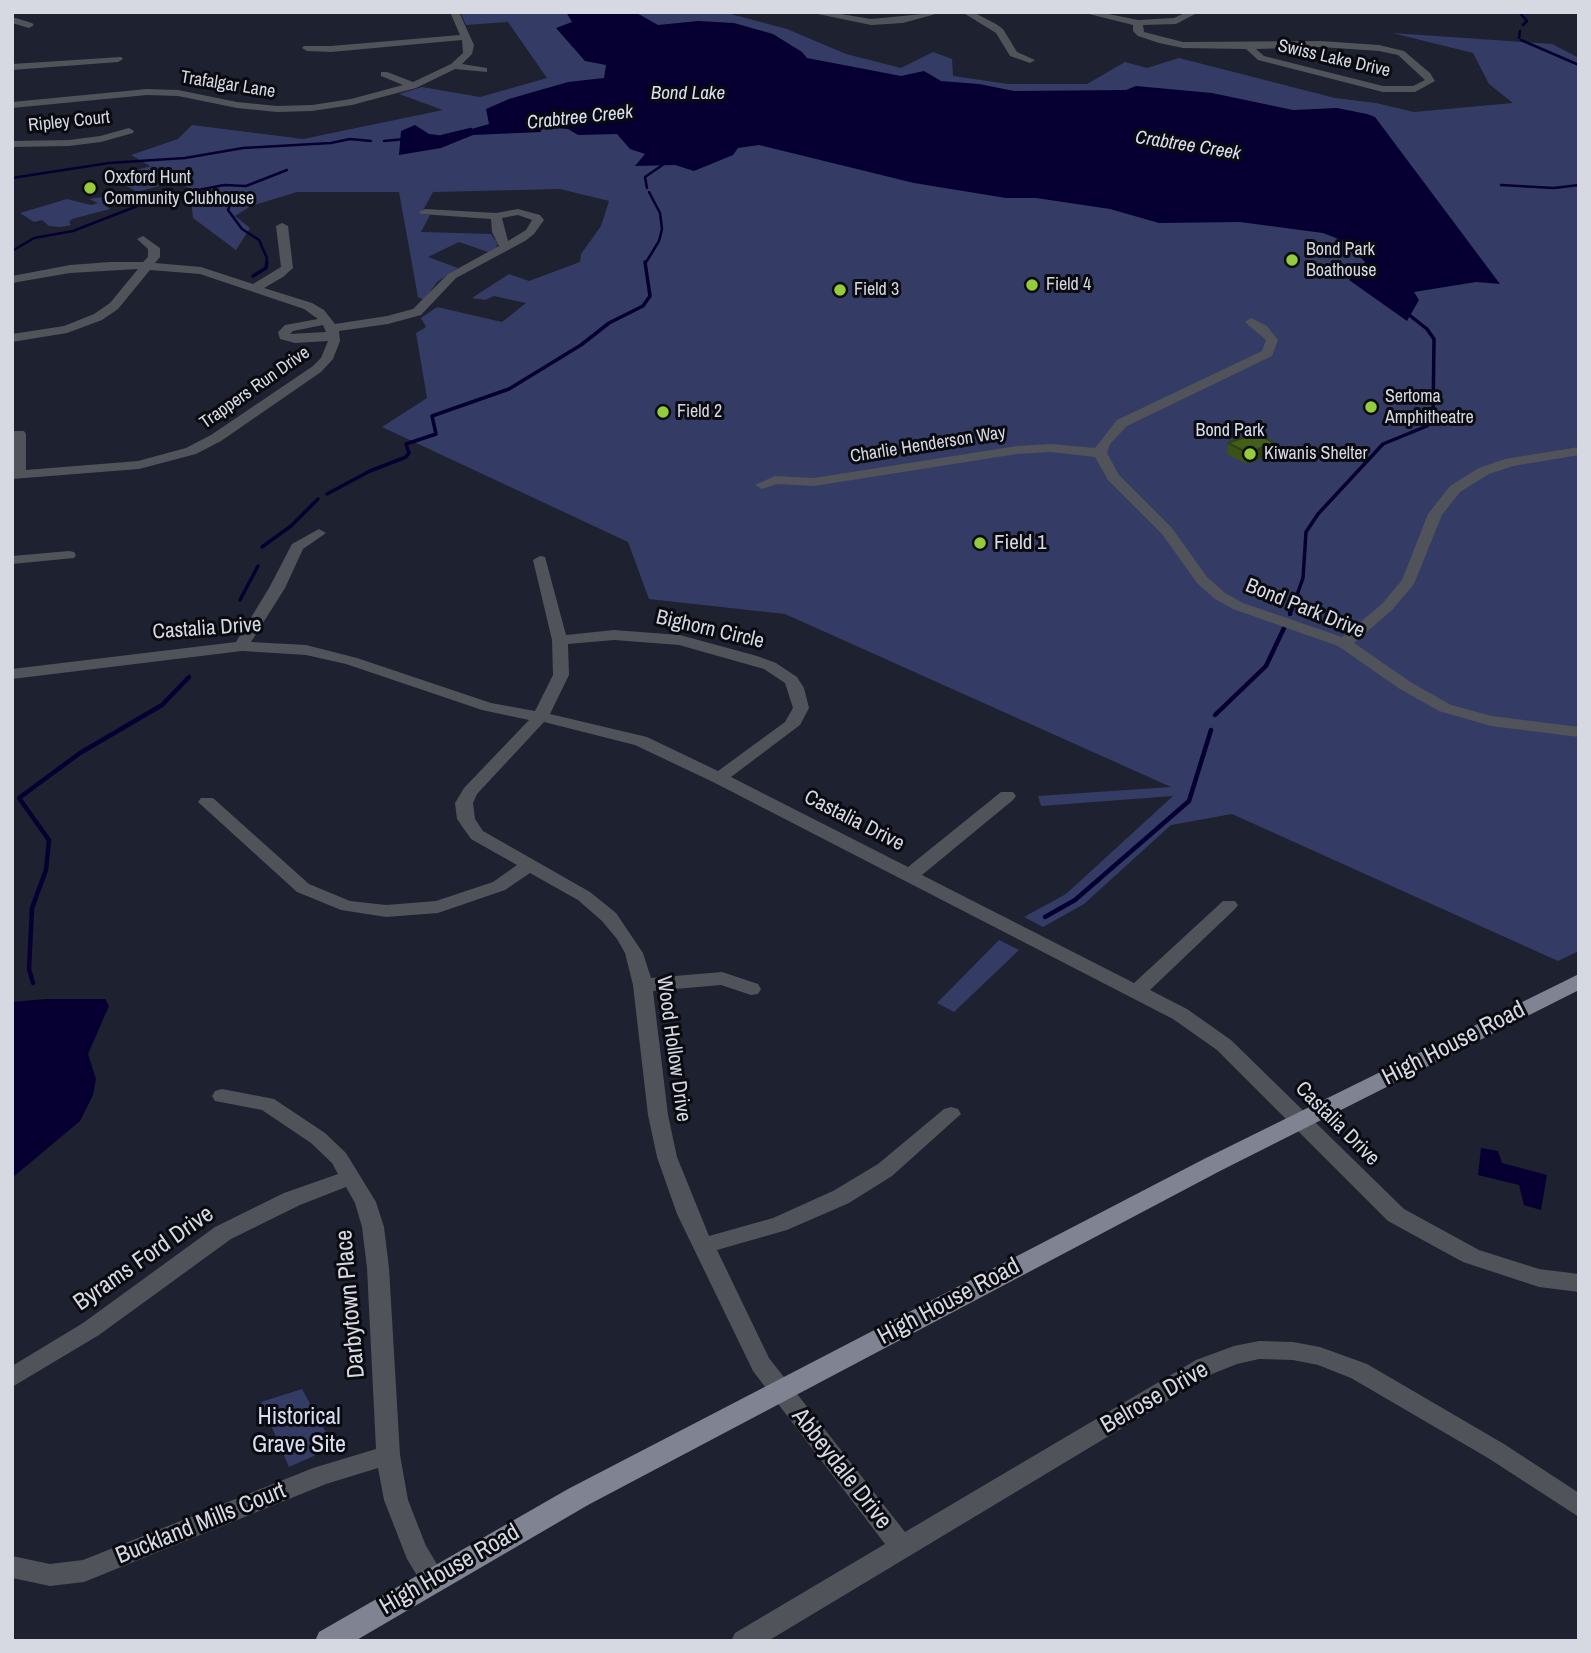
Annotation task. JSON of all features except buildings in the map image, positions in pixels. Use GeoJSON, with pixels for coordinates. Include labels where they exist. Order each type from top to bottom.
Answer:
{"type":"FeatureCollection","features":[{"type":"Feature","properties":{"kind":"main road","name":"High House Road"},"geometry":{"type":"LineString","coordinates":[[329,1641],[579,1497],[1300,1120],[1579,981]]}},
{"type":"Feature","properties":{"kind":"street"},"geometry":{"type":"LineString","coordinates":[[454,12],[467,37],[469,50],[454,66]]}},
{"type":"Feature","properties":{"kind":"street"},"geometry":{"type":"LineString","coordinates":[[811,12],[871,22],[903,20],[939,12]]}},
{"type":"Feature","properties":{"kind":"street"},"geometry":{"type":"LineString","coordinates":[[966,12],[1000,32],[1013,54],[1030,60]]}},
{"type":"Feature","properties":{"kind":"street"},"geometry":{"type":"LineString","coordinates":[[1084,12],[1138,23],[1176,21],[1195,12]]}},
{"type":"Feature","properties":{"kind":"street"},"geometry":{"type":"LineString","coordinates":[[12,20],[29,25]]}},
{"type":"Feature","properties":{"kind":"street"},"geometry":{"type":"LineString","coordinates":[[869,33],[871,22]]}},
{"type":"Feature","properties":{"kind":"street"},"geometry":{"type":"LineString","coordinates":[[1138,23],[1138,31],[1150,37]]}},
{"type":"Feature","properties":{"kind":"street"},"geometry":{"type":"LineString","coordinates":[[1000,32],[1016,30]]}},
{"type":"Feature","properties":{"kind":"street"},"geometry":{"type":"LineString","coordinates":[[307,48],[331,49],[467,37]]}},
{"type":"Feature","properties":{"kind":"street","name":"Swiss Lake Drive"},"geometry":{"type":"LineString","coordinates":[[1136,41],[1150,37],[1183,45],[1335,45],[1389,50],[1410,59],[1430,81],[1415,89],[1383,89],[1261,58],[1248,47]]}},
{"type":"Feature","properties":{"kind":"street"},"geometry":{"type":"LineString","coordinates":[[12,67],[118,59]]}},
{"type":"Feature","properties":{"kind":"street"},"geometry":{"type":"LineString","coordinates":[[454,66],[484,70]]}},
{"type":"Feature","properties":{"kind":"street","name":"Trafalgar Lane"},"geometry":{"type":"LineString","coordinates":[[12,105],[133,92],[169,92],[254,108],[287,109],[352,102],[413,86],[454,66]]}},
{"type":"Feature","properties":{"kind":"street"},"geometry":{"type":"LineString","coordinates":[[384,75],[413,86]]}},
{"type":"Feature","properties":{"kind":"street"},"geometry":{"type":"LineString","coordinates":[[169,92],[185,80]]}},
{"type":"Feature","properties":{"kind":"street","name":"Ripley Court"},"geometry":{"type":"LineString","coordinates":[[12,144],[69,143],[102,139],[129,131]]}},
{"type":"Feature","properties":{"kind":"street"},"geometry":{"type":"LineString","coordinates":[[12,280],[70,269],[147,266],[201,271],[300,302],[331,328],[388,320],[417,312],[452,276],[530,232],[538,220],[530,213],[518,212],[496,216],[425,212]]}},
{"type":"Feature","properties":{"kind":"street"},"geometry":{"type":"LineString","coordinates":[[496,216],[498,232],[505,247]]}},
{"type":"Feature","properties":{"kind":"street"},"geometry":{"type":"LineString","coordinates":[[256,287],[287,268],[282,226]]}},
{"type":"Feature","properties":{"kind":"street"},"geometry":{"type":"LineString","coordinates":[[12,338],[67,329],[98,317],[121,300],[156,252],[143,239]]}},
{"type":"Feature","properties":{"kind":"street"},"geometry":{"type":"LineString","coordinates":[[1100,453],[1112,433],[1133,416],[1268,353],[1272,340],[1264,329],[1251,322]]}},
{"type":"Feature","properties":{"kind":"street","name":"Trappers Run Drive"},"geometry":{"type":"LineString","coordinates":[[16,475],[139,465],[191,451],[216,438],[317,369],[332,350],[331,328]]}},
{"type":"Feature","properties":{"kind":"street"},"geometry":{"type":"LineString","coordinates":[[12,349],[27,345],[31,336]]}},
{"type":"Feature","properties":{"kind":"street"},"geometry":{"type":"LineString","coordinates":[[16,475],[19,434]]}},
{"type":"Feature","properties":{"kind":"street","name":"Charlie Henderson Way"},"geometry":{"type":"LineString","coordinates":[[762,485],[775,480],[814,482],[1017,450],[1051,448],[1100,453]]}},
{"type":"Feature","properties":{"kind":"street"},"geometry":{"type":"LineString","coordinates":[[1344,643],[1387,607],[1409,582],[1435,514],[1455,489],[1484,471],[1510,462],[1579,451]]}},
{"type":"Feature","properties":{"kind":"street","name":"Bond Park Drive"},"geometry":{"type":"LineString","coordinates":[[1100,453],[1113,477],[1167,531],[1202,580],[1238,607],[1344,643],[1416,692],[1445,708],[1490,721],[1579,732]]}},
{"type":"Feature","properties":{"kind":"street"},"geometry":{"type":"LineString","coordinates":[[242,646],[246,635],[277,588],[297,547],[319,533]]}},
{"type":"Feature","properties":{"kind":"street"},"geometry":{"type":"LineString","coordinates":[[12,560],[69,555]]}},
{"type":"Feature","properties":{"kind":"street"},"geometry":{"type":"LineString","coordinates":[[540,560],[560,640],[561,675],[540,717]]}},
{"type":"Feature","properties":{"kind":"street","name":"Bighorn Circle"},"geometry":{"type":"LineString","coordinates":[[560,640],[614,635],[673,639],[751,659],[770,666],[791,680],[801,708],[792,725],[719,778]]}},
{"type":"Feature","properties":{"kind":"street","name":"Castalia Drive"},"geometry":{"type":"LineString","coordinates":[[12,674],[242,646],[275,647],[330,655],[488,708],[613,732],[641,741],[719,778],[1180,1014],[1213,1037],[1396,1215],[1471,1256],[1539,1278],[1579,1283]]}},
{"type":"Feature","properties":{"kind":"street","name":"Wood Hollow Drive"},"geometry":{"type":"LineString","coordinates":[[540,717],[514,748],[492,767],[464,803],[466,819],[477,835],[584,896],[609,917],[634,953],[643,985],[653,1084],[662,1136],[676,1184],[754,1353],[780,1391]]}},
{"type":"Feature","properties":{"kind":"street"},"geometry":{"type":"LineString","coordinates":[[910,875],[1007,796]]}},
{"type":"Feature","properties":{"kind":"street"},"geometry":{"type":"LineString","coordinates":[[207,802],[303,888],[347,906],[386,911],[438,906],[499,886],[530,865]]}},
{"type":"Feature","properties":{"kind":"street"},"geometry":{"type":"LineString","coordinates":[[1136,992],[1229,905]]}},
{"type":"Feature","properties":{"kind":"street"},"geometry":{"type":"LineString","coordinates":[[643,985],[722,978],[751,989]]}},
{"type":"Feature","properties":{"kind":"street","name":"Darbytown Place"},"geometry":{"type":"LineString","coordinates":[[222,1096],[267,1104],[294,1121],[329,1147],[365,1202],[373,1227],[377,1254],[388,1455],[396,1500],[415,1551],[433,1579]]}},
{"type":"Feature","properties":{"kind":"street"},"geometry":{"type":"LineString","coordinates":[[703,1246],[779,1224],[841,1197],[886,1170],[951,1114]]}},
{"type":"Feature","properties":{"kind":"street","name":"Byrams Ford Drive"},"geometry":{"type":"LineString","coordinates":[[12,1378],[90,1329],[223,1233],[292,1199],[351,1177]]}},
{"type":"Feature","properties":{"kind":"street","name":"Belrose Drive"},"geometry":{"type":"LineString","coordinates":[[744,1641],[1205,1367],[1234,1355],[1259,1350],[1306,1353],[1359,1370],[1496,1451],[1579,1506]]}},
{"type":"Feature","properties":{"kind":"street","name":"Abbeydale Drive"},"geometry":{"type":"LineString","coordinates":[[780,1391],[807,1422],[902,1547]]}},
{"type":"Feature","properties":{"kind":"street","name":"Buckland Mills Court"},"geometry":{"type":"LineString","coordinates":[[12,1567],[50,1575],[84,1571],[322,1475],[388,1455]]}},
{"type":"Feature","properties":{"kind":"green space","name":"Bond Park"},"geometry":{"type":"Polygon","coordinates":[[[460,12],[723,12],[787,29],[846,54],[901,68],[933,52],[952,59],[953,76],[1008,84],[1087,84],[1125,62],[1147,68],[1179,58],[1335,98],[1376,103],[1414,112],[1513,103],[1489,84],[1473,53],[1392,33],[1552,44],[1579,58],[1579,951],[1558,961],[1232,814],[1171,825],[1084,904],[1043,927],[1024,917],[1066,894],[1173,796],[1041,806],[1038,796],[1171,787],[785,614],[649,599],[628,542],[382,427],[427,398],[416,333],[426,327],[421,318],[437,307],[502,322],[526,303],[494,296],[485,300],[472,298],[509,274],[529,281],[580,262],[581,254],[601,226],[609,201],[560,189],[433,192],[421,214],[430,215],[421,232],[491,234],[498,244],[488,252],[459,242],[428,257],[458,268],[437,282],[424,300],[418,297],[399,192],[297,192],[251,206],[235,216],[250,228],[236,250],[193,218],[190,189],[131,155],[178,139],[192,125],[303,139],[443,110],[399,94],[422,87],[480,97],[547,78],[508,22],[466,25],[460,12]]]}},
{"type":"Feature","properties":{"kind":"green space"},"geometry":{"type":"Polygon","coordinates":[[[151,166],[177,181],[137,192],[111,177],[151,166]]]}},
{"type":"Feature","properties":{"kind":"green space"},"geometry":{"type":"Polygon","coordinates":[[[109,196],[118,199],[102,203],[110,209],[72,219],[69,222],[71,225],[61,227],[49,226],[42,220],[34,222],[20,213],[67,199],[91,205],[98,203],[89,199],[109,196]]]}},
{"type":"Feature","properties":{"kind":"green space"},"geometry":{"type":"Polygon","coordinates":[[[999,940],[1019,950],[954,1012],[937,1003],[999,940]]]}},
{"type":"Feature","properties":{"kind":"green space","name":"Historical Grave Site"},"geometry":{"type":"Polygon","coordinates":[[[302,1389],[334,1447],[289,1467],[261,1402],[302,1389]]]}},
{"type":"Feature","properties":{"kind":"water","name":"Bond Lake"},"geometry":{"type":"Polygon","coordinates":[[[566,12],[635,12],[658,25],[698,21],[734,23],[773,34],[807,58],[901,76],[924,71],[941,81],[979,84],[1014,91],[1126,90],[1136,86],[1212,93],[1293,110],[1337,108],[1367,114],[1375,117],[1500,284],[1476,282],[1414,292],[1419,300],[1407,321],[1349,280],[1365,262],[1346,242],[1323,233],[1240,222],[1159,223],[1110,209],[1036,198],[1006,198],[914,183],[759,145],[738,148],[733,155],[694,171],[675,165],[635,166],[645,154],[630,149],[617,134],[578,135],[568,129],[540,127],[541,132],[473,135],[441,148],[399,155],[401,131],[415,125],[429,134],[447,136],[489,124],[486,109],[509,99],[568,82],[604,78],[606,65],[585,61],[556,28],[572,22],[566,12]]]}},
{"type":"Feature","properties":{"kind":"water"},"geometry":{"type":"Polygon","coordinates":[[[105,999],[109,1006],[88,1054],[96,1079],[93,1095],[80,1121],[12,1178],[12,1002],[105,999]]]}},
{"type":"Feature","properties":{"kind":"water"},"geometry":{"type":"Polygon","coordinates":[[[1481,1148],[1498,1151],[1502,1163],[1547,1175],[1541,1210],[1524,1205],[1519,1185],[1478,1175],[1481,1148]]]}},
{"type":"Feature","properties":{"kind":"waterway"},"geometry":{"type":"LineString","coordinates":[[1519,12],[1527,21],[1523,25]]}},
{"type":"Feature","properties":{"kind":"waterway"},"geometry":{"type":"LineString","coordinates":[[1519,38],[1520,31]]}},
{"type":"Feature","properties":{"kind":"waterway"},"geometry":{"type":"LineString","coordinates":[[1521,40],[1579,65]]}},
{"type":"Feature","properties":{"kind":"waterway"},"geometry":{"type":"LineString","coordinates":[[442,136],[471,129]]}},
{"type":"Feature","properties":{"kind":"waterway"},"geometry":{"type":"LineString","coordinates":[[12,178],[109,163],[185,158],[243,148],[331,143],[350,139],[371,141]]}},
{"type":"Feature","properties":{"kind":"waterway"},"geometry":{"type":"LineString","coordinates":[[384,141],[405,139]]}},
{"type":"Feature","properties":{"kind":"waterway"},"geometry":{"type":"LineString","coordinates":[[647,188],[645,177],[664,164]]}},
{"type":"Feature","properties":{"kind":"waterway"},"geometry":{"type":"LineString","coordinates":[[12,251],[34,238],[73,231],[158,198],[224,185],[246,186],[287,170]]}},
{"type":"Feature","properties":{"kind":"waterway"},"geometry":{"type":"LineString","coordinates":[[1501,185],[1554,188],[1579,185]]}},
{"type":"Feature","properties":{"kind":"waterway"},"geometry":{"type":"LineString","coordinates":[[645,264],[659,241],[662,229],[660,213],[649,192]]}},
{"type":"Feature","properties":{"kind":"waterway"},"geometry":{"type":"LineString","coordinates":[[234,195],[228,210],[242,229],[259,240],[267,258],[266,264]]}},
{"type":"Feature","properties":{"kind":"waterway"},"geometry":{"type":"LineString","coordinates":[[253,276],[266,268],[267,262]]}},
{"type":"Feature","properties":{"kind":"waterway"},"geometry":{"type":"LineString","coordinates":[[327,494],[370,471],[406,457],[409,453],[406,444],[436,434],[432,416],[509,389],[581,345],[609,323],[643,306],[650,296],[645,264]]}},
{"type":"Feature","properties":{"kind":"waterway"},"geometry":{"type":"LineString","coordinates":[[1292,609],[1303,578],[1306,532],[1318,514],[1383,444],[1427,426],[1433,420],[1434,339],[1427,329],[1408,314]]}},
{"type":"Feature","properties":{"kind":"waterway"},"geometry":{"type":"LineString","coordinates":[[262,547],[291,526],[318,499]]}},
{"type":"Feature","properties":{"kind":"waterway"},"geometry":{"type":"LineString","coordinates":[[240,600],[258,566]]}},
{"type":"Feature","properties":{"kind":"waterway"},"geometry":{"type":"LineString","coordinates":[[1290,614],[1292,607]]}},
{"type":"Feature","properties":{"kind":"waterway"},"geometry":{"type":"LineString","coordinates":[[1215,715],[1266,666],[1284,628]]}},
{"type":"Feature","properties":{"kind":"waterway"},"geometry":{"type":"LineString","coordinates":[[33,983],[29,969],[32,908],[46,870],[49,840],[19,798],[80,753],[162,705],[189,677]]}},
{"type":"Feature","properties":{"kind":"waterway"},"geometry":{"type":"LineString","coordinates":[[1045,917],[1075,900],[1189,801],[1211,730]]}},
{"type":"Feature","properties":{"kind":"place","name":"Oxxford Hunt Community Clubhouse"},"geometry":{"type":"Point","coordinates":[90,188]}},
{"type":"Feature","properties":{"kind":"place","name":"Bond Park Boathouse"},"geometry":{"type":"Point","coordinates":[1292,260]}},
{"type":"Feature","properties":{"kind":"place","name":"Field 4"},"geometry":{"type":"Point","coordinates":[1032,285]}},
{"type":"Feature","properties":{"kind":"place","name":"Field 3"},"geometry":{"type":"Point","coordinates":[840,290]}},
{"type":"Feature","properties":{"kind":"place","name":"Sertoma Amphitheatre"},"geometry":{"type":"Point","coordinates":[1371,407]}},
{"type":"Feature","properties":{"kind":"place","name":"Field 2"},"geometry":{"type":"Point","coordinates":[663,412]}},
{"type":"Feature","properties":{"kind":"place","name":"Kiwanis Shelter"},"geometry":{"type":"Point","coordinates":[1250,454]}},
{"type":"Feature","properties":{"kind":"place","name":"Field 1"},"geometry":{"type":"Point","coordinates":[980,543]}},
{"type":"Feature","properties":{"kind":"water label","name":"Crabtree Creek"},"geometry":{"type":"Point","coordinates":[580,118]}},
{"type":"Feature","properties":{"kind":"water label","name":"Crabtree Creek"},"geometry":{"type":"Point","coordinates":[1188,146]}}]}
